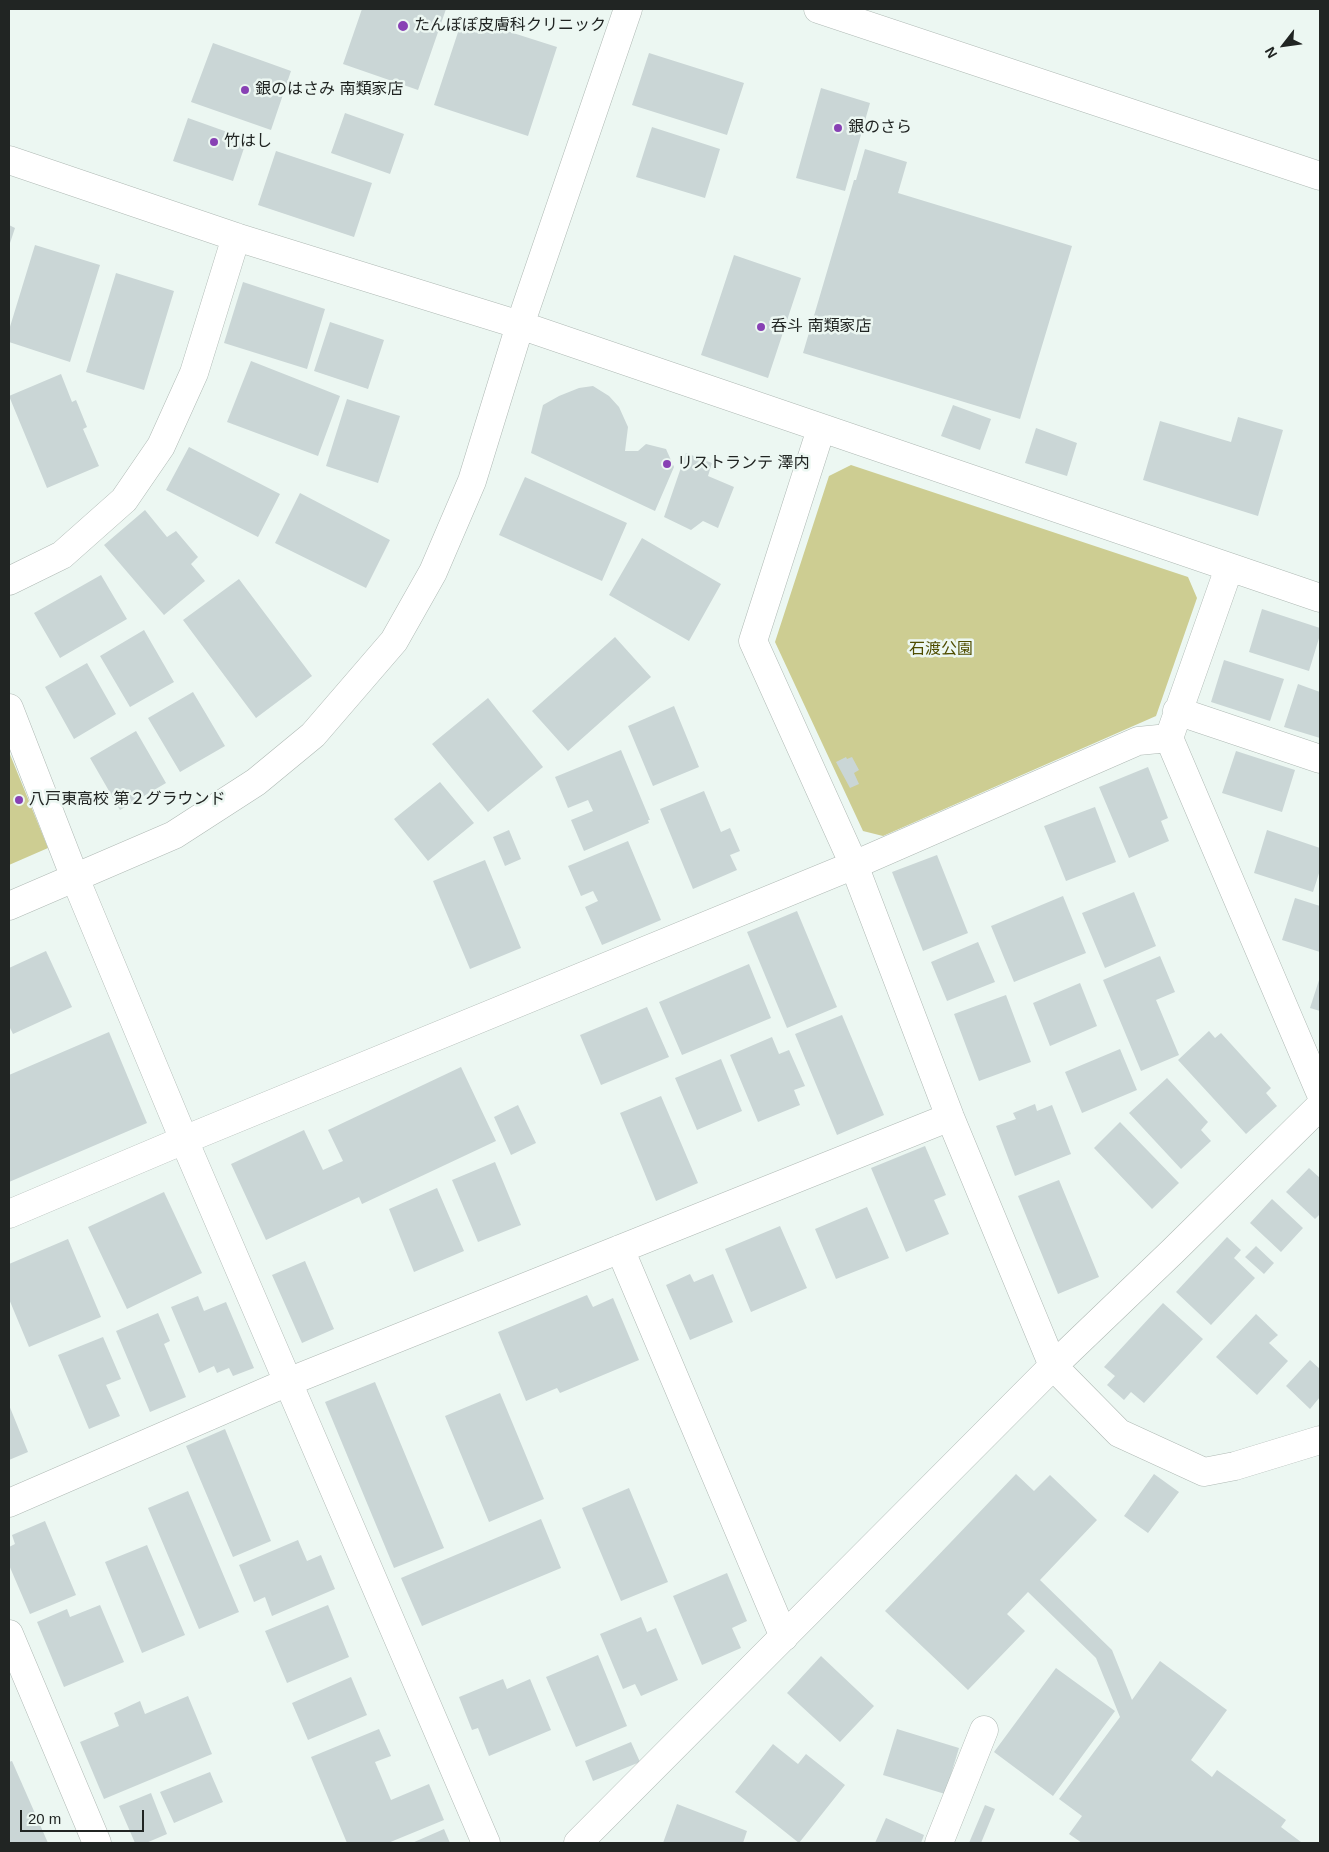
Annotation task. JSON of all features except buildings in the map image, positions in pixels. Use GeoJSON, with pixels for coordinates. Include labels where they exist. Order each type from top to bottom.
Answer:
{"type":"FeatureCollection","features":[{"type":"Feature","properties":{"kind":"street"},"geometry":{"type":"LineString","coordinates":[[9,906],[174,834],[256,782],[313,735],[394,641],[432,572],[472,481],[520,325],[628,9]]}},
{"type":"Feature","properties":{"kind":"street"},"geometry":{"type":"LineString","coordinates":[[818,9],[1320,176]]}},
{"type":"Feature","properties":{"kind":"street"},"geometry":{"type":"LineString","coordinates":[[9,160],[236,237],[520,325],[1320,598]]}},
{"type":"Feature","properties":{"kind":"street"},"geometry":{"type":"LineString","coordinates":[[9,582],[62,555],[124,500],[160,446],[194,373],[236,237]]}},
{"type":"Feature","properties":{"kind":"street"},"geometry":{"type":"LineString","coordinates":[[822,429],[753,641],[854,865],[950,1117],[1053,1366],[1119,1433],[1204,1472],[1235,1466],[1320,1440]]}},
{"type":"Feature","properties":{"kind":"street"},"geometry":{"type":"LineString","coordinates":[[1229,568],[1169,738],[1320,1092]]}},
{"type":"Feature","properties":{"kind":"street"},"geometry":{"type":"LineString","coordinates":[[9,708],[75,878],[184,1140],[486,1843]]}},
{"type":"Feature","properties":{"kind":"street"},"geometry":{"type":"LineString","coordinates":[[1177,712],[1320,759]]}},
{"type":"Feature","properties":{"kind":"street"},"geometry":{"type":"LineString","coordinates":[[9,1214],[184,1140],[854,865],[1138,741],[1169,738]]}},
{"type":"Feature","properties":{"kind":"street"},"geometry":{"type":"LineString","coordinates":[[578,1843],[1053,1366],[1320,1106]]}},
{"type":"Feature","properties":{"kind":"street"},"geometry":{"type":"LineString","coordinates":[[9,1503],[288,1382],[950,1117]]}},
{"type":"Feature","properties":{"kind":"street"},"geometry":{"type":"LineString","coordinates":[[620,1249],[784,1637]]}},
{"type":"Feature","properties":{"kind":"street"},"geometry":{"type":"LineString","coordinates":[[9,1634],[97,1843]]}},
{"type":"Feature","properties":{"kind":"street"},"geometry":{"type":"LineString","coordinates":[[939,1843],[984,1730]]}},
{"type":"Feature","properties":{"kind":"green space","name":"石渡公園"},"geometry":{"type":"Polygon","coordinates":[[[851,465],[1188,577],[1197,598],[1156,716],[883,836],[863,831],[775,642],[829,476],[851,465]]]}},
{"type":"Feature","properties":{"kind":"green space","name":"八戸東高校 第２グラウンド"},"geometry":{"type":"Polygon","coordinates":[[[9,752],[48,848],[9,865],[9,752]]]}},
{"type":"Feature","properties":{"kind":"place","name":"たんぽぽ皮膚科クリニック"},"geometry":{"type":"Point","coordinates":[403,26]}},
{"type":"Feature","properties":{"kind":"place","name":"銀のはさみ 南類家店"},"geometry":{"type":"Point","coordinates":[245,90]}},
{"type":"Feature","properties":{"kind":"place","name":"銀のさら"},"geometry":{"type":"Point","coordinates":[838,128]}},
{"type":"Feature","properties":{"kind":"place","name":"竹はし"},"geometry":{"type":"Point","coordinates":[214,142]}},
{"type":"Feature","properties":{"kind":"place","name":"呑斗 南類家店"},"geometry":{"type":"Point","coordinates":[761,327]}},
{"type":"Feature","properties":{"kind":"place","name":"リストランテ 澤内"},"geometry":{"type":"Point","coordinates":[667,464]}},
{"type":"Feature","properties":{"kind":"place","name":"八戸東高校 第２グラウンド"},"geometry":{"type":"Point","coordinates":[19,800]}}]}
